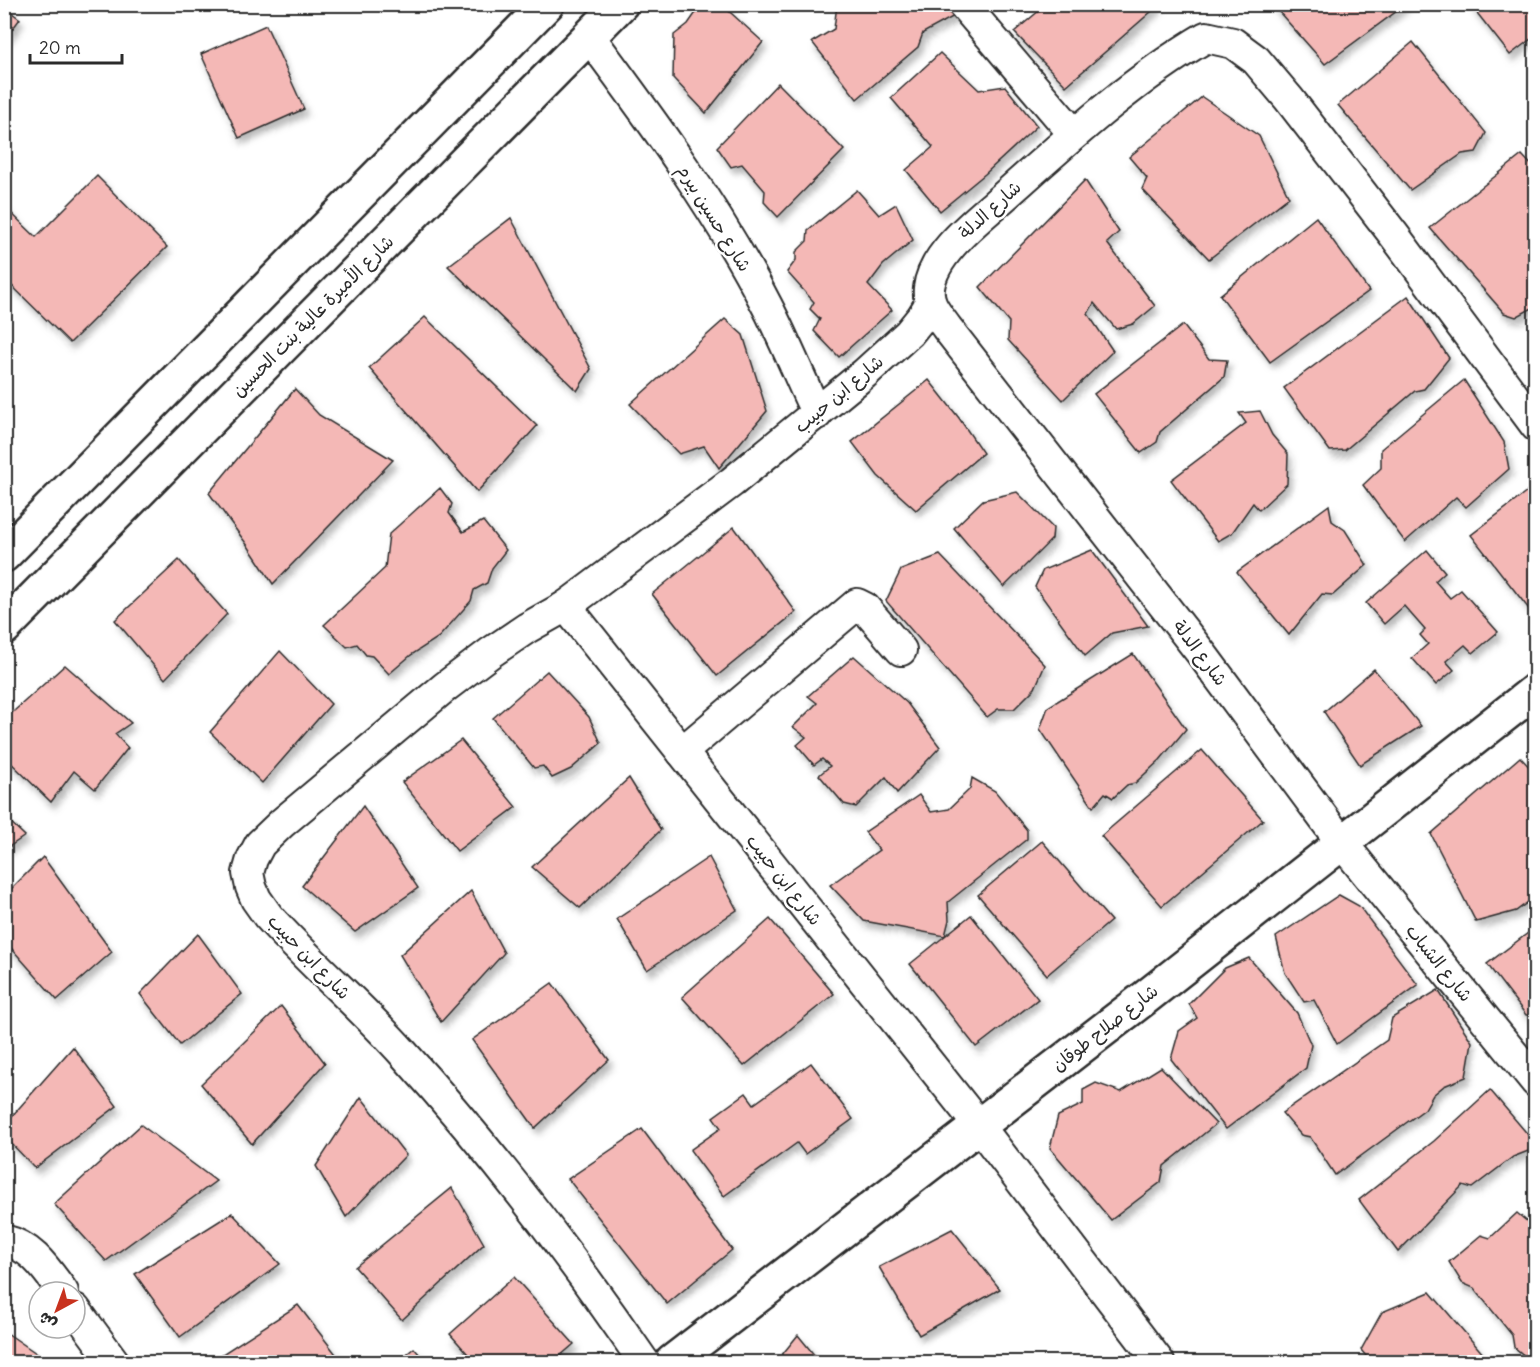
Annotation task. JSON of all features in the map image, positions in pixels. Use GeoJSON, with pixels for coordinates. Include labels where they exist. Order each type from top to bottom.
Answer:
{"type":"FeatureCollection","features":[{"type":"Feature","properties":{"kind":"main road"},"geometry":{"type":"LineString","coordinates":[[4,555],[547,4]]}},
{"type":"Feature","properties":{"kind":"main road","name":"شارع الأميرة عالية بنت الحسين"},"geometry":{"type":"LineString","coordinates":[[4,628],[621,4]]}},
{"type":"Feature","properties":{"kind":"main road","name":"شارع صلاح طوقان"},"geometry":{"type":"LineString","coordinates":[[672,1362],[979,1126],[1536,690]]}},
{"type":"Feature","properties":{"kind":"street"},"geometry":{"type":"LineString","coordinates":[[963,4],[1073,134]]}},
{"type":"Feature","properties":{"kind":"street","name":"شارع حسين بيرم"},"geometry":{"type":"LineString","coordinates":[[589,36],[666,141],[736,252],[767,306],[817,414]]}},
{"type":"Feature","properties":{"kind":"street","name":"شارع الدلة"},"geometry":{"type":"LineString","coordinates":[[1342,843],[1201,653],[930,304],[929,287],[935,268],[954,243],[1073,134],[1171,58],[1206,37],[1233,43],[1256,60],[1289,99],[1536,426]]}},
{"type":"Feature","properties":{"kind":"street","name":"شارع ابن حبيب"},"geometry":{"type":"LineString","coordinates":[[644,1362],[562,1248],[469,1127],[401,1050],[268,916],[256,899],[248,873],[260,844],[332,780],[490,653],[527,628],[566,606],[732,482],[817,414],[909,333],[930,304]]}},
{"type":"Feature","properties":{"kind":"street"},"geometry":{"type":"LineString","coordinates":[[682,752],[856,604],[865,608],[901,650]]}},
{"type":"Feature","properties":{"kind":"street","name":"شارع ابن حبيب"},"geometry":{"type":"LineString","coordinates":[[566,606],[979,1126]]}},
{"type":"Feature","properties":{"kind":"street","name":"شارع الشباب"},"geometry":{"type":"LineString","coordinates":[[1342,843],[1536,1082]]}},
{"type":"Feature","properties":{"kind":"street"},"geometry":{"type":"LineString","coordinates":[[979,1126],[1159,1362]]}},
{"type":"Feature","properties":{"kind":"street"},"geometry":{"type":"LineString","coordinates":[[4,1240],[16,1243],[38,1257],[54,1280]]}},
{"type":"Feature","properties":{"kind":"street"},"geometry":{"type":"LineString","coordinates":[[87,1325],[114,1362]]}},
{"type":"Feature","properties":{"kind":"building"},"geometry":{"type":"Polygon","coordinates":[[[702,4],[721,4],[763,42],[706,113],[673,78],[674,35],[688,24],[702,4]]]}},
{"type":"Feature","properties":{"kind":"building"},"geometry":{"type":"Polygon","coordinates":[[[837,4],[950,4],[958,14],[923,33],[918,47],[857,99],[812,42],[834,29],[837,4]]]}},
{"type":"Feature","properties":{"kind":"building"},"geometry":{"type":"Polygon","coordinates":[[[1047,4],[1160,4],[1066,86],[1014,32],[1047,4]]]}},
{"type":"Feature","properties":{"kind":"building"},"geometry":{"type":"Polygon","coordinates":[[[1272,4],[1405,4],[1405,5],[1325,64],[1272,4]]]}},
{"type":"Feature","properties":{"kind":"building"},"geometry":{"type":"Polygon","coordinates":[[[1470,4],[1536,4],[1536,35],[1510,55],[1470,4]]]}},
{"type":"Feature","properties":{"kind":"building"},"geometry":{"type":"Polygon","coordinates":[[[4,7],[20,19],[4,40],[4,7]]]}},
{"type":"Feature","properties":{"kind":"building"},"geometry":{"type":"Polygon","coordinates":[[[266,25],[304,109],[239,138],[201,54],[266,25]]]}},
{"type":"Feature","properties":{"kind":"building"},"geometry":{"type":"Polygon","coordinates":[[[1413,42],[1486,133],[1476,152],[1462,154],[1410,190],[1338,105],[1413,42]]]}},
{"type":"Feature","properties":{"kind":"building"},"geometry":{"type":"Polygon","coordinates":[[[940,53],[979,90],[1005,86],[1037,126],[985,174],[940,211],[906,170],[933,147],[891,98],[940,53]]]}},
{"type":"Feature","properties":{"kind":"building"},"geometry":{"type":"Polygon","coordinates":[[[778,83],[844,150],[778,217],[764,202],[765,191],[742,164],[731,167],[717,147],[778,83]]]}},
{"type":"Feature","properties":{"kind":"building"},"geometry":{"type":"Polygon","coordinates":[[[1202,97],[1259,136],[1289,197],[1209,259],[1142,189],[1147,178],[1129,157],[1202,97]]]}},
{"type":"Feature","properties":{"kind":"building"},"geometry":{"type":"Polygon","coordinates":[[[1522,155],[1536,170],[1536,306],[1516,317],[1504,313],[1430,228],[1522,155]]]}},
{"type":"Feature","properties":{"kind":"building"},"geometry":{"type":"Polygon","coordinates":[[[97,176],[167,247],[70,343],[4,278],[4,206],[36,237],[97,176]]]}},
{"type":"Feature","properties":{"kind":"building"},"geometry":{"type":"Polygon","coordinates":[[[1085,180],[1119,232],[1107,243],[1155,306],[1133,324],[1116,329],[1094,303],[1088,314],[1113,351],[1063,400],[1008,340],[1009,322],[980,287],[1085,180]]]}},
{"type":"Feature","properties":{"kind":"building"},"geometry":{"type":"Polygon","coordinates":[[[857,190],[879,215],[896,204],[913,240],[883,265],[868,285],[892,310],[839,357],[814,331],[820,319],[810,309],[814,302],[787,272],[796,260],[796,252],[807,241],[808,230],[857,190]]]}},
{"type":"Feature","properties":{"kind":"building"},"geometry":{"type":"Polygon","coordinates":[[[1316,217],[1369,291],[1270,362],[1220,295],[1316,217]]]}},
{"type":"Feature","properties":{"kind":"building"},"geometry":{"type":"Polygon","coordinates":[[[511,218],[591,369],[577,391],[448,266],[511,218]]]}},
{"type":"Feature","properties":{"kind":"building"},"geometry":{"type":"Polygon","coordinates":[[[1408,296],[1449,358],[1424,389],[1415,391],[1345,450],[1330,451],[1284,388],[1408,296]]]}},
{"type":"Feature","properties":{"kind":"building"},"geometry":{"type":"Polygon","coordinates":[[[425,317],[537,426],[477,492],[369,368],[425,317]]]}},
{"type":"Feature","properties":{"kind":"building"},"geometry":{"type":"Polygon","coordinates":[[[725,319],[743,335],[767,411],[719,468],[704,446],[679,454],[630,404],[725,319]]]}},
{"type":"Feature","properties":{"kind":"building"},"geometry":{"type":"Polygon","coordinates":[[[1183,325],[1209,359],[1227,360],[1224,377],[1160,432],[1157,442],[1141,453],[1094,394],[1183,325]]]}},
{"type":"Feature","properties":{"kind":"building"},"geometry":{"type":"Polygon","coordinates":[[[929,380],[983,453],[916,510],[878,476],[852,442],[929,380]]]}},
{"type":"Feature","properties":{"kind":"building"},"geometry":{"type":"Polygon","coordinates":[[[1464,380],[1504,442],[1509,469],[1466,507],[1456,497],[1405,542],[1363,485],[1381,468],[1381,449],[1464,380]]]}},
{"type":"Feature","properties":{"kind":"building"},"geometry":{"type":"Polygon","coordinates":[[[295,389],[319,415],[393,460],[273,584],[209,493],[295,389]]]}},
{"type":"Feature","properties":{"kind":"building"},"geometry":{"type":"Polygon","coordinates":[[[1260,411],[1272,435],[1288,454],[1287,484],[1259,510],[1253,503],[1232,533],[1218,541],[1171,480],[1246,423],[1239,413],[1260,411]]]}},
{"type":"Feature","properties":{"kind":"building"},"geometry":{"type":"Polygon","coordinates":[[[440,488],[452,504],[449,513],[463,532],[483,521],[506,550],[492,568],[487,583],[474,590],[471,601],[439,637],[411,655],[389,674],[372,656],[366,655],[357,644],[347,647],[324,625],[385,568],[389,534],[440,488]]]}},
{"type":"Feature","properties":{"kind":"building"},"geometry":{"type":"Polygon","coordinates":[[[1017,492],[1053,528],[1052,539],[1004,587],[954,528],[983,500],[1017,492]]]}},
{"type":"Feature","properties":{"kind":"building"},"geometry":{"type":"Polygon","coordinates":[[[1527,492],[1536,501],[1536,618],[1471,535],[1527,492]]]}},
{"type":"Feature","properties":{"kind":"building"},"geometry":{"type":"Polygon","coordinates":[[[1329,505],[1332,521],[1345,530],[1367,565],[1333,595],[1322,594],[1289,635],[1237,572],[1329,505]]]}},
{"type":"Feature","properties":{"kind":"building"},"geometry":{"type":"Polygon","coordinates":[[[734,527],[796,612],[717,676],[652,594],[734,527]]]}},
{"type":"Feature","properties":{"kind":"building"},"geometry":{"type":"Polygon","coordinates":[[[1092,550],[1148,626],[1112,633],[1085,656],[1035,587],[1043,570],[1092,550]]]}},
{"type":"Feature","properties":{"kind":"building"},"geometry":{"type":"Polygon","coordinates":[[[1427,550],[1445,572],[1435,581],[1450,598],[1461,590],[1498,632],[1473,653],[1465,645],[1446,661],[1454,670],[1436,685],[1412,658],[1428,644],[1420,635],[1425,630],[1404,606],[1384,624],[1366,603],[1427,550]]]}},
{"type":"Feature","properties":{"kind":"building"},"geometry":{"type":"Polygon","coordinates":[[[940,555],[1045,665],[1035,688],[1014,709],[998,709],[987,717],[886,601],[901,570],[940,555]]]}},
{"type":"Feature","properties":{"kind":"building"},"geometry":{"type":"Polygon","coordinates":[[[179,560],[227,614],[165,679],[115,620],[179,560]]]}},
{"type":"Feature","properties":{"kind":"building"},"geometry":{"type":"Polygon","coordinates":[[[280,651],[331,704],[262,783],[210,732],[280,651]]]}},
{"type":"Feature","properties":{"kind":"building"},"geometry":{"type":"Polygon","coordinates":[[[1133,654],[1186,729],[1160,760],[1135,783],[1127,785],[1113,798],[1105,793],[1093,807],[1040,729],[1048,707],[1133,654]]]}},
{"type":"Feature","properties":{"kind":"building"},"geometry":{"type":"Polygon","coordinates":[[[854,656],[907,703],[940,747],[897,793],[886,777],[856,807],[844,804],[819,775],[830,766],[822,759],[814,765],[797,745],[806,737],[793,727],[817,703],[808,696],[854,656]]]}},
{"type":"Feature","properties":{"kind":"building"},"geometry":{"type":"Polygon","coordinates":[[[65,665],[131,723],[115,734],[128,748],[95,789],[74,771],[51,802],[4,756],[4,720],[65,665]]]}},
{"type":"Feature","properties":{"kind":"building"},"geometry":{"type":"Polygon","coordinates":[[[1374,669],[1421,726],[1360,765],[1324,712],[1374,669]]]}},
{"type":"Feature","properties":{"kind":"building"},"geometry":{"type":"Polygon","coordinates":[[[547,671],[589,717],[601,743],[571,769],[552,778],[543,766],[534,768],[493,718],[547,671]]]}},
{"type":"Feature","properties":{"kind":"building"},"geometry":{"type":"Polygon","coordinates":[[[461,740],[516,807],[457,851],[402,782],[461,740]]]}},
{"type":"Feature","properties":{"kind":"building"},"geometry":{"type":"Polygon","coordinates":[[[1202,750],[1263,820],[1162,906],[1101,836],[1202,750]]]}},
{"type":"Feature","properties":{"kind":"building"},"geometry":{"type":"Polygon","coordinates":[[[1520,757],[1536,774],[1536,896],[1516,911],[1476,922],[1431,834],[1520,757]]]}},
{"type":"Feature","properties":{"kind":"building"},"geometry":{"type":"Polygon","coordinates":[[[629,778],[661,830],[580,908],[532,867],[629,778]]]}},
{"type":"Feature","properties":{"kind":"building"},"geometry":{"type":"Polygon","coordinates":[[[972,778],[995,791],[1027,830],[1027,839],[948,902],[949,920],[945,936],[864,921],[830,885],[879,850],[865,832],[919,795],[931,812],[949,809],[970,789],[972,778]]]}},
{"type":"Feature","properties":{"kind":"building"},"geometry":{"type":"Polygon","coordinates":[[[363,806],[418,888],[355,932],[302,886],[363,806]]]}},
{"type":"Feature","properties":{"kind":"building"},"geometry":{"type":"Polygon","coordinates":[[[4,816],[25,836],[4,850],[4,816]]]}},
{"type":"Feature","properties":{"kind":"building"},"geometry":{"type":"Polygon","coordinates":[[[1042,841],[1111,921],[1047,975],[978,895],[1042,841]]]}},
{"type":"Feature","properties":{"kind":"building"},"geometry":{"type":"Polygon","coordinates":[[[43,857],[112,952],[57,1000],[4,940],[4,896],[43,857]]]}},
{"type":"Feature","properties":{"kind":"building"},"geometry":{"type":"Polygon","coordinates":[[[709,857],[737,910],[647,970],[617,919],[709,857]]]}},
{"type":"Feature","properties":{"kind":"building"},"geometry":{"type":"Polygon","coordinates":[[[471,891],[504,953],[441,1022],[400,955],[471,891]]]}},
{"type":"Feature","properties":{"kind":"building"},"geometry":{"type":"Polygon","coordinates":[[[1339,895],[1359,906],[1418,985],[1337,1044],[1314,1000],[1304,1002],[1285,973],[1276,937],[1339,895]]]}},
{"type":"Feature","properties":{"kind":"building"},"geometry":{"type":"Polygon","coordinates":[[[971,915],[1038,999],[976,1047],[910,964],[971,915]]]}},
{"type":"Feature","properties":{"kind":"building"},"geometry":{"type":"Polygon","coordinates":[[[770,919],[834,994],[744,1066],[682,997],[770,919]]]}},
{"type":"Feature","properties":{"kind":"building"},"geometry":{"type":"Polygon","coordinates":[[[1536,927],[1536,1015],[1526,1015],[1487,964],[1536,927]]]}},
{"type":"Feature","properties":{"kind":"building"},"geometry":{"type":"Polygon","coordinates":[[[198,934],[242,994],[180,1045],[140,994],[198,934]]]}},
{"type":"Feature","properties":{"kind":"building"},"geometry":{"type":"Polygon","coordinates":[[[1249,958],[1297,1013],[1311,1045],[1306,1068],[1226,1129],[1171,1059],[1179,1031],[1197,1018],[1189,1004],[1225,968],[1249,958]]]}},
{"type":"Feature","properties":{"kind":"building"},"geometry":{"type":"Polygon","coordinates":[[[552,983],[609,1060],[535,1128],[472,1040],[552,983]]]}},
{"type":"Feature","properties":{"kind":"building"},"geometry":{"type":"Polygon","coordinates":[[[1438,990],[1472,1042],[1466,1077],[1444,1086],[1433,1095],[1425,1109],[1335,1175],[1310,1137],[1301,1135],[1282,1113],[1387,1040],[1392,1018],[1438,990]]]}},
{"type":"Feature","properties":{"kind":"building"},"geometry":{"type":"Polygon","coordinates":[[[281,1006],[325,1063],[252,1144],[201,1084],[281,1006]]]}},
{"type":"Feature","properties":{"kind":"building"},"geometry":{"type":"Polygon","coordinates":[[[73,1047],[117,1106],[35,1168],[4,1136],[4,1125],[73,1047]]]}},
{"type":"Feature","properties":{"kind":"building"},"geometry":{"type":"Polygon","coordinates":[[[811,1063],[853,1119],[805,1154],[797,1143],[724,1196],[690,1150],[721,1128],[713,1117],[746,1093],[754,1104],[811,1063]]]}},
{"type":"Feature","properties":{"kind":"building"},"geometry":{"type":"Polygon","coordinates":[[[1161,1067],[1216,1124],[1164,1166],[1161,1182],[1111,1220],[1050,1148],[1058,1116],[1083,1104],[1083,1090],[1096,1083],[1121,1092],[1161,1067]]]}},
{"type":"Feature","properties":{"kind":"building"},"geometry":{"type":"Polygon","coordinates":[[[1490,1090],[1536,1144],[1536,1148],[1513,1157],[1472,1188],[1463,1185],[1398,1252],[1359,1200],[1434,1141],[1490,1090]]]}},
{"type":"Feature","properties":{"kind":"building"},"geometry":{"type":"Polygon","coordinates":[[[361,1097],[406,1155],[346,1217],[316,1166],[361,1097]]]}},
{"type":"Feature","properties":{"kind":"building"},"geometry":{"type":"Polygon","coordinates":[[[141,1125],[216,1181],[106,1261],[54,1204],[141,1125]]]}},
{"type":"Feature","properties":{"kind":"building"},"geometry":{"type":"Polygon","coordinates":[[[642,1129],[732,1250],[667,1304],[568,1179],[642,1129]]]}},
{"type":"Feature","properties":{"kind":"building"},"geometry":{"type":"Polygon","coordinates":[[[452,1188],[484,1244],[402,1320],[355,1267],[452,1188]]]}},
{"type":"Feature","properties":{"kind":"building"},"geometry":{"type":"Polygon","coordinates":[[[232,1213],[280,1264],[180,1337],[135,1274],[232,1213]]]}},
{"type":"Feature","properties":{"kind":"building"},"geometry":{"type":"Polygon","coordinates":[[[1517,1213],[1536,1229],[1536,1362],[1532,1362],[1514,1347],[1512,1335],[1474,1288],[1462,1283],[1449,1262],[1481,1235],[1490,1238],[1517,1213]]]}},
{"type":"Feature","properties":{"kind":"building"},"geometry":{"type":"Polygon","coordinates":[[[952,1229],[1000,1289],[919,1335],[879,1267],[952,1229]]]}},
{"type":"Feature","properties":{"kind":"building"},"geometry":{"type":"Polygon","coordinates":[[[514,1277],[574,1344],[553,1362],[475,1362],[450,1334],[514,1277]]]}},
{"type":"Feature","properties":{"kind":"building"},"geometry":{"type":"Polygon","coordinates":[[[1430,1292],[1490,1362],[1371,1362],[1361,1350],[1382,1312],[1430,1292]]]}},
{"type":"Feature","properties":{"kind":"building"},"geometry":{"type":"Polygon","coordinates":[[[298,1305],[342,1362],[210,1362],[298,1305]]]}},
{"type":"Feature","properties":{"kind":"building"},"geometry":{"type":"Polygon","coordinates":[[[4,1331],[49,1362],[4,1362],[4,1331]]]}},
{"type":"Feature","properties":{"kind":"building"},"geometry":{"type":"Polygon","coordinates":[[[798,1335],[820,1362],[776,1362],[798,1335]]]}},
{"type":"Feature","properties":{"kind":"building"},"geometry":{"type":"Polygon","coordinates":[[[414,1348],[426,1362],[397,1362],[414,1348]]]}}]}
